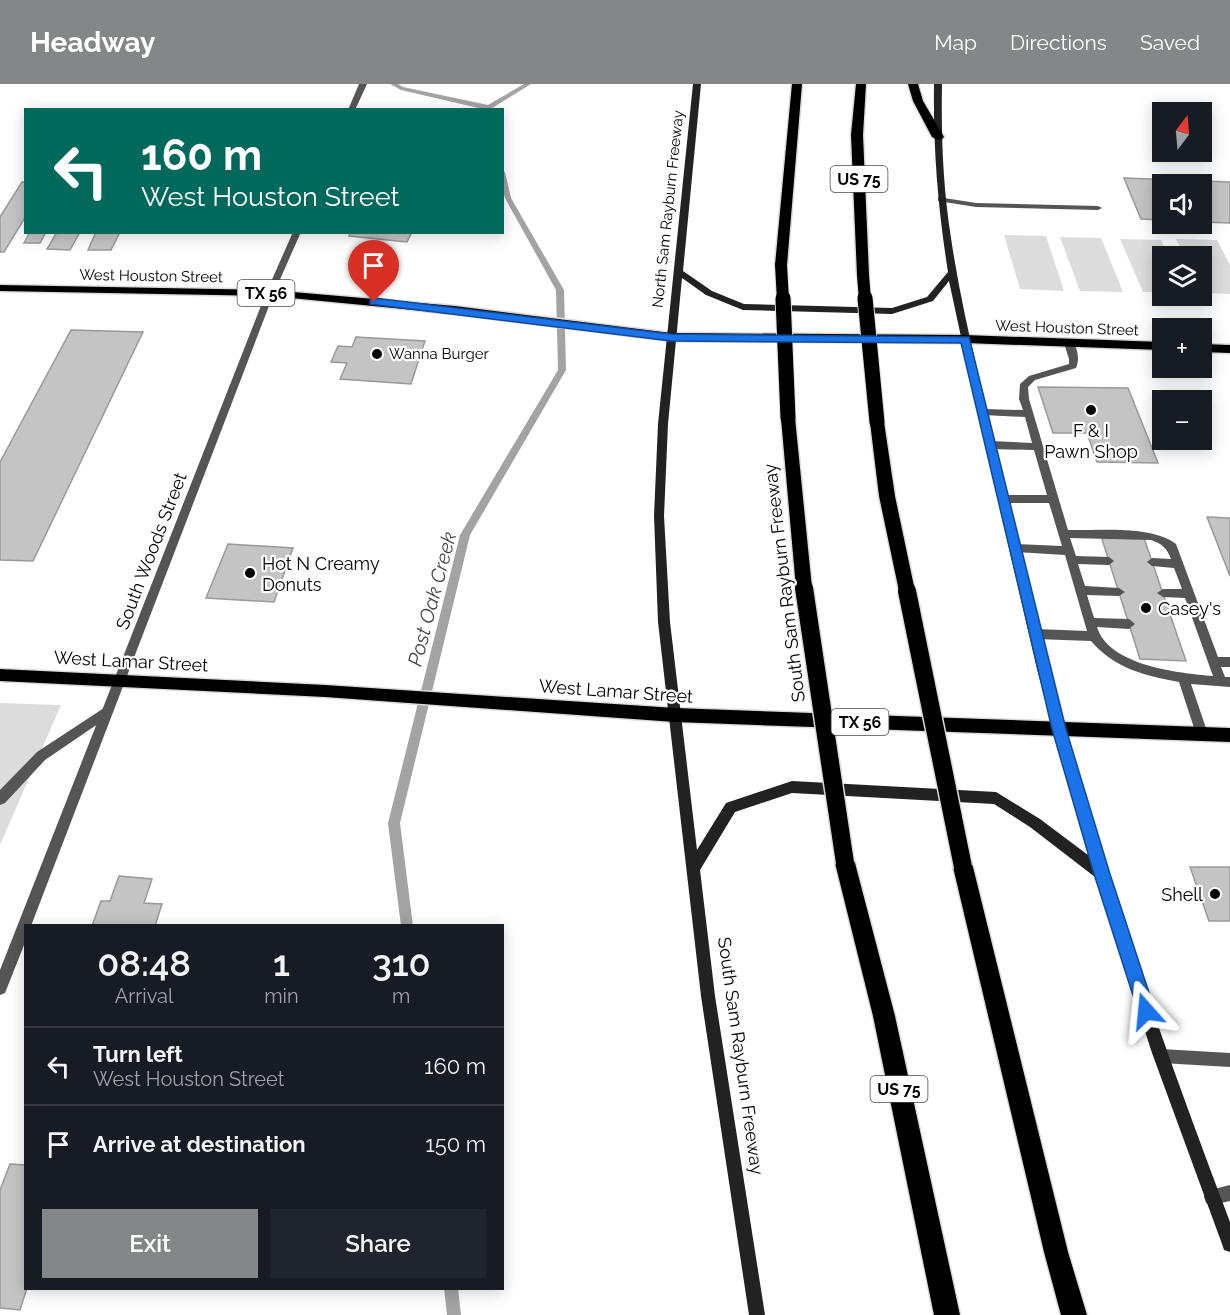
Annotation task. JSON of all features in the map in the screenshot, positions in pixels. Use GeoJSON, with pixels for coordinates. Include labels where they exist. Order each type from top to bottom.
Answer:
{"type":"FeatureCollection","features":[{"type":"Feature","properties":{"kind":"highway","name":"South Sam Rayburn Freeway"},"geometry":{"type":"LineString","coordinates":[[797,84],[781,265],[788,418],[804,588],[845,863],[884,1016],[947,1315]]}},
{"type":"Feature","properties":{"kind":"highway","name":"US 75"},"geometry":{"type":"LineString","coordinates":[[861,84],[857,135],[863,275],[877,422],[887,496],[963,867],[1056,1252],[1074,1315]]}},
{"type":"Feature","properties":{"kind":"highway"},"geometry":{"type":"LineString","coordinates":[[913,84],[918,101],[938,137]]}},
{"type":"Feature","properties":{"kind":"main road","name":"North Sam Rayburn Freeway"},"geometry":{"type":"LineString","coordinates":[[671,337],[697,84]]}},
{"type":"Feature","properties":{"kind":"main road"},"geometry":{"type":"LineString","coordinates":[[938,84],[941,199],[952,273],[965,339],[1059,729],[1102,874],[1161,1056],[1230,1244]]}},
{"type":"Feature","properties":{"kind":"main road"},"geometry":{"type":"LineString","coordinates":[[677,271],[709,293],[743,307],[892,311],[930,299],[952,273]]}},
{"type":"Feature","properties":{"kind":"main road","name":"West Houston Street"},"geometry":{"type":"LineString","coordinates":[[0,288],[270,293],[397,304],[671,337],[965,339],[1152,346]]}},
{"type":"Feature","properties":{"kind":"main road","name":"South Sam Rayburn Freeway"},"geometry":{"type":"LineString","coordinates":[[671,337],[663,424],[659,516],[664,622],[708,996],[757,1315]]}},
{"type":"Feature","properties":{"kind":"main road"},"geometry":{"type":"LineString","coordinates":[[1212,348],[1230,349]]}},
{"type":"Feature","properties":{"kind":"main road","name":"West Lamar Street"},"geometry":{"type":"LineString","coordinates":[[0,675],[121,679],[325,691],[675,715],[1230,735]]}},
{"type":"Feature","properties":{"kind":"main road"},"geometry":{"type":"LineString","coordinates":[[693,869],[731,807],[792,787],[996,798],[1035,823],[1102,874]]}},
{"type":"Feature","properties":{"kind":"street"},"geometry":{"type":"LineString","coordinates":[[352,108],[363,84]]}},
{"type":"Feature","properties":{"kind":"street"},"geometry":{"type":"LineString","coordinates":[[941,199],[976,205],[1098,208]]}},
{"type":"Feature","properties":{"kind":"street","name":"South Woods Street"},"geometry":{"type":"LineString","coordinates":[[25,924],[270,293],[296,234]]}},
{"type":"Feature","properties":{"kind":"street"},"geometry":{"type":"LineString","coordinates":[[1069,343],[1074,359],[1073,366],[1032,378],[1023,386],[1024,399],[1094,636],[1108,652],[1119,658],[1184,680],[1225,682]]}},
{"type":"Feature","properties":{"kind":"street"},"geometry":{"type":"LineString","coordinates":[[983,412],[1028,414]]}},
{"type":"Feature","properties":{"kind":"street"},"geometry":{"type":"LineString","coordinates":[[991,445],[1038,447]]}},
{"type":"Feature","properties":{"kind":"street"},"geometry":{"type":"LineString","coordinates":[[1004,499],[1053,499]]}},
{"type":"Feature","properties":{"kind":"street"},"geometry":{"type":"LineString","coordinates":[[1063,534],[1151,536],[1163,540],[1172,547],[1214,662],[1225,682]]}},
{"type":"Feature","properties":{"kind":"street"},"geometry":{"type":"LineString","coordinates":[[1015,548],[1109,561]]}},
{"type":"Feature","properties":{"kind":"street"},"geometry":{"type":"LineString","coordinates":[[1152,562],[1177,564]]}},
{"type":"Feature","properties":{"kind":"street"},"geometry":{"type":"LineString","coordinates":[[1080,590],[1119,592]]}},
{"type":"Feature","properties":{"kind":"street"},"geometry":{"type":"LineString","coordinates":[[1163,593],[1189,594]]}},
{"type":"Feature","properties":{"kind":"street"},"geometry":{"type":"LineString","coordinates":[[1090,622],[1129,624]]}},
{"type":"Feature","properties":{"kind":"street"},"geometry":{"type":"LineString","coordinates":[[1036,634],[1094,636]]}},
{"type":"Feature","properties":{"kind":"street"},"geometry":{"type":"LineString","coordinates":[[1214,662],[1230,663]]}},
{"type":"Feature","properties":{"kind":"street"},"geometry":{"type":"LineString","coordinates":[[1184,680],[1202,734]]}},
{"type":"Feature","properties":{"kind":"street"},"geometry":{"type":"LineString","coordinates":[[0,800],[41,756],[107,711]]}},
{"type":"Feature","properties":{"kind":"street","name":"South Woods Street"},"geometry":{"type":"LineString","coordinates":[[0,988],[24,926]]}},
{"type":"Feature","properties":{"kind":"street"},"geometry":{"type":"LineString","coordinates":[[1161,1056],[1230,1060]]}},
{"type":"Feature","properties":{"kind":"street"},"geometry":{"type":"LineString","coordinates":[[1212,1197],[1230,1193]]}},
{"type":"Feature","properties":{"kind":"shaded area"},"geometry":{"type":"Polygon","coordinates":[[[1004,235],[1046,236],[1064,291],[1020,289],[1004,235]]]}},
{"type":"Feature","properties":{"kind":"shaded area"},"geometry":{"type":"Polygon","coordinates":[[[1060,237],[1101,238],[1123,292],[1080,291],[1060,237]]]}},
{"type":"Feature","properties":{"kind":"shaded area"},"geometry":{"type":"Polygon","coordinates":[[[1120,239],[1161,240],[1164,246],[1152,246],[1152,292],[1143,292],[1120,239]]]}},
{"type":"Feature","properties":{"kind":"shaded area"},"geometry":{"type":"Polygon","coordinates":[[[1176,239],[1217,240],[1230,265],[1230,294],[1212,293],[1212,246],[1179,246],[1176,239]]]}},
{"type":"Feature","properties":{"kind":"shaded area"},"geometry":{"type":"Polygon","coordinates":[[[0,703],[61,705],[0,845],[0,703]]]}},
{"type":"Feature","properties":{"kind":"building"},"geometry":{"type":"Polygon","coordinates":[[[1124,178],[1152,179],[1152,220],[1141,219],[1124,178]]]}},
{"type":"Feature","properties":{"kind":"building"},"geometry":{"type":"Polygon","coordinates":[[[1212,181],[1230,182],[1230,223],[1212,222],[1212,181]]]}},
{"type":"Feature","properties":{"kind":"building"},"geometry":{"type":"Polygon","coordinates":[[[24,182],[24,219],[4,252],[0,252],[0,217],[24,182]]]}},
{"type":"Feature","properties":{"kind":"building"},"geometry":{"type":"Polygon","coordinates":[[[29,234],[45,234],[40,243],[24,243],[29,234]]]}},
{"type":"Feature","properties":{"kind":"building"},"geometry":{"type":"Polygon","coordinates":[[[56,234],[79,234],[70,250],[47,249],[56,234]]]}},
{"type":"Feature","properties":{"kind":"building"},"geometry":{"type":"Polygon","coordinates":[[[95,234],[119,234],[111,250],[88,250],[95,234]]]}},
{"type":"Feature","properties":{"kind":"building"},"geometry":{"type":"Polygon","coordinates":[[[350,234],[411,234],[407,242],[349,236],[350,234]]]}},
{"type":"Feature","properties":{"kind":"building"},"geometry":{"type":"Polygon","coordinates":[[[71,330],[143,332],[33,561],[0,560],[0,462],[71,330]]]}},
{"type":"Feature","properties":{"kind":"building","name":"Wanna Burger"},"geometry":{"type":"Polygon","coordinates":[[[356,337],[425,341],[411,384],[340,379],[347,363],[331,362],[338,346],[352,347],[356,337]]]}},
{"type":"Feature","properties":{"kind":"building","name":"F & I Pawn Shop"},"geometry":{"type":"Polygon","coordinates":[[[1038,387],[1128,388],[1158,463],[1097,462],[1087,433],[1053,433],[1038,387]]]}},
{"type":"Feature","properties":{"kind":"building"},"geometry":{"type":"Polygon","coordinates":[[[1207,517],[1230,518],[1230,576],[1207,517]]]}},
{"type":"Feature","properties":{"kind":"building","name":"Casey's"},"geometry":{"type":"Polygon","coordinates":[[[1101,536],[1144,538],[1186,661],[1140,659],[1101,536]]]}},
{"type":"Feature","properties":{"kind":"building","name":"Hot N Creamy Donuts"},"geometry":{"type":"Polygon","coordinates":[[[228,544],[293,548],[274,602],[206,598],[228,544]]]}},
{"type":"Feature","properties":{"kind":"building","name":"Shell"},"geometry":{"type":"Polygon","coordinates":[[[1190,867],[1230,867],[1230,921],[1209,921],[1190,867]]]}},
{"type":"Feature","properties":{"kind":"building"},"geometry":{"type":"Polygon","coordinates":[[[119,876],[152,879],[144,903],[162,904],[156,924],[93,924],[101,901],[110,901],[119,876]]]}},
{"type":"Feature","properties":{"kind":"building"},"geometry":{"type":"Polygon","coordinates":[[[10,1164],[24,1165],[24,1290],[26,1290],[20,1310],[0,1308],[0,1190],[10,1164]]]}},
{"type":"Feature","properties":{"kind":"waterway","name":"Post Oak Creek"},"geometry":{"type":"LineString","coordinates":[[393,84],[401,88],[489,107]]}},
{"type":"Feature","properties":{"kind":"waterway"},"geometry":{"type":"LineString","coordinates":[[489,107],[528,84]]}},
{"type":"Feature","properties":{"kind":"waterway","name":"Post Oak Creek"},"geometry":{"type":"LineString","coordinates":[[407,924],[394,823],[465,535],[562,370],[560,290],[508,198],[504,181]]}},
{"type":"Feature","properties":{"kind":"waterway","name":"Post Oak Creek"},"geometry":{"type":"LineString","coordinates":[[451,1290],[454,1315]]}},
{"type":"Feature","properties":{"kind":"place","name":"Wanna Burger"},"geometry":{"type":"Point","coordinates":[377,354]}},
{"type":"Feature","properties":{"kind":"place","name":"F & I Pawn Shop"},"geometry":{"type":"Point","coordinates":[1091,410]}},
{"type":"Feature","properties":{"kind":"place","name":"Hot N Creamy Donuts"},"geometry":{"type":"Point","coordinates":[250,573]}},
{"type":"Feature","properties":{"kind":"place","name":"Casey's"},"geometry":{"type":"Point","coordinates":[1146,608]}},
{"type":"Feature","properties":{"kind":"place","name":"Shell"},"geometry":{"type":"Point","coordinates":[1215,894]}},
{"type":"Feature","properties":{"kind":"route"},"geometry":{"type":"LineString","coordinates":[[374,302],[671,337],[965,339],[1059,729],[1146,1011]]}}]}
